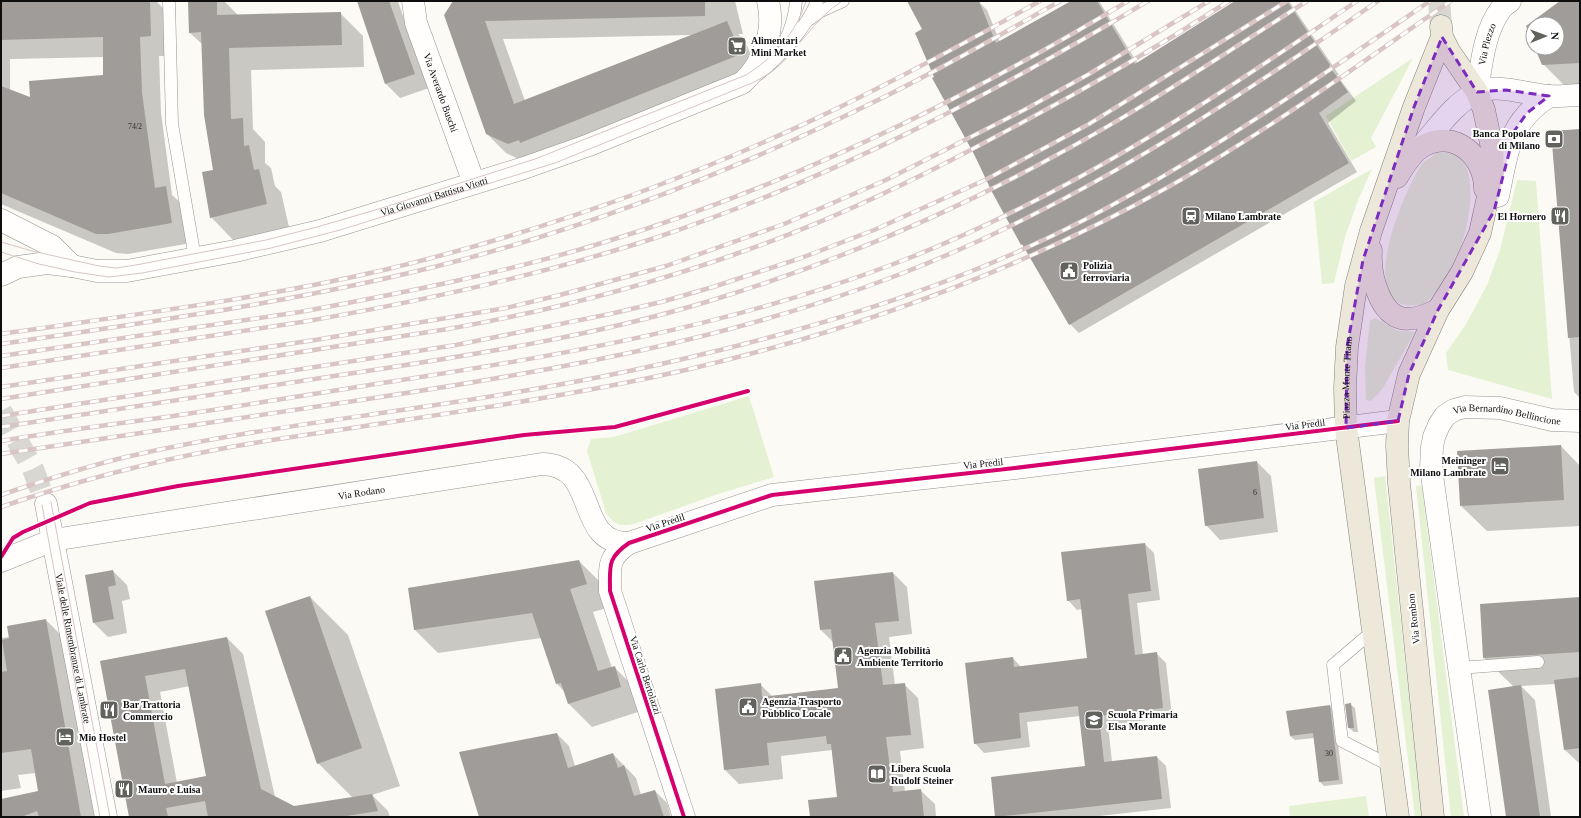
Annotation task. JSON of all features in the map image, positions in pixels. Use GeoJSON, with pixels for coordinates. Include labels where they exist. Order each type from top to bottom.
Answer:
{"type":"FeatureCollection","features":[{"type":"Feature","properties":{"kind":"main road","name":"Piazza Monte Titano"},"geometry":{"type":"LineString","coordinates":[[1346,428],[1345,388],[1347,347],[1356,286],[1371,231],[1442,31],[1449,51],[1477,92],[1484,110],[1492,148],[1493,174],[1482,223],[1462,272],[1438,310],[1409,374],[1398,421]]}},
{"type":"Feature","properties":{"kind":"main road","name":"Piazza Monte Titano"},"geometry":{"type":"LineString","coordinates":[[1381,204],[1401,171],[1421,147],[1442,141],[1453,142],[1463,145],[1480,166],[1485,180],[1482,223]]}},
{"type":"Feature","properties":{"kind":"main road","name":"Piazza Monte Titano"},"geometry":{"type":"LineString","coordinates":[[1371,231],[1370,258],[1372,275],[1382,305],[1389,313],[1403,319],[1414,319],[1438,310]]}},
{"type":"Feature","properties":{"kind":"main road","name":"Via Rombon"},"geometry":{"type":"LineString","coordinates":[[1398,421],[1397,446],[1399,483],[1433,817]]}},
{"type":"Feature","properties":{"kind":"main road"},"geometry":{"type":"LineString","coordinates":[[1346,428],[1398,817]]}},
{"type":"Feature","properties":{"kind":"street","name":"Via Averardo Buschi"},"geometry":{"type":"LineString","coordinates":[[414,1],[416,23],[474,184]]}},
{"type":"Feature","properties":{"kind":"street"},"geometry":{"type":"LineString","coordinates":[[742,83],[752,72],[766,45],[770,23],[768,1]]}},
{"type":"Feature","properties":{"kind":"street","name":"Via Plezzo"},"geometry":{"type":"LineString","coordinates":[[1477,92],[1485,47],[1492,27],[1501,10],[1510,1]]}},
{"type":"Feature","properties":{"kind":"street","name":"Via Giovanni Battista Viotti"},"geometry":{"type":"LineString","coordinates":[[1,275],[11,269],[47,263],[97,271],[118,272],[195,258],[320,231],[524,168],[589,144],[742,83]]}},
{"type":"Feature","properties":{"kind":"street"},"geometry":{"type":"LineString","coordinates":[[1477,92],[1506,90],[1549,96],[1580,95]]}},
{"type":"Feature","properties":{"kind":"street","name":"Piazza Monte Titano"},"geometry":{"type":"LineString","coordinates":[[1421,147],[1453,110],[1477,92]]}},
{"type":"Feature","properties":{"kind":"street","name":"Piazza Monte Titano"},"geometry":{"type":"LineString","coordinates":[[1482,223],[1494,211],[1506,154],[1515,130],[1527,113],[1535,105],[1549,96]]}},
{"type":"Feature","properties":{"kind":"street"},"geometry":{"type":"LineString","coordinates":[[1,220],[52,246],[72,266]]}},
{"type":"Feature","properties":{"kind":"street","name":"Via Bernardino Bellincione"},"geometry":{"type":"LineString","coordinates":[[1459,668],[1431,468],[1432,447],[1439,425],[1445,416],[1454,410],[1465,407],[1500,408],[1552,420],[1580,421]]}},
{"type":"Feature","properties":{"kind":"street","name":"Piazza Monte Titano"},"geometry":{"type":"LineString","coordinates":[[1346,428],[1398,421]]}},
{"type":"Feature","properties":{"kind":"street","name":"Via Predil"},"geometry":{"type":"LineString","coordinates":[[629,543],[772,495],[1015,468],[1346,428]]}},
{"type":"Feature","properties":{"kind":"street","name":"Via Rodano"},"geometry":{"type":"LineString","coordinates":[[1,562],[53,540],[542,464],[556,465],[568,472],[578,483],[600,532],[611,540],[620,543],[629,543]]}},
{"type":"Feature","properties":{"kind":"street","name":"Viale delle Rimembranze di Lambrate"},"geometry":{"type":"LineString","coordinates":[[46,504],[106,817]]}},
{"type":"Feature","properties":{"kind":"street","name":"Via Carlo Bertolazzi"},"geometry":{"type":"LineString","coordinates":[[629,543],[620,549],[609,568],[610,591],[684,817]]}},
{"type":"Feature","properties":{"kind":"street"},"geometry":{"type":"LineString","coordinates":[[1459,668],[1480,817]]}},
{"type":"Feature","properties":{"kind":"lane"},"geometry":{"type":"LineString","coordinates":[[169,1],[172,124],[195,258]]}},
{"type":"Feature","properties":{"kind":"lane"},"geometry":{"type":"LineString","coordinates":[[777,58],[795,17],[796,1]]}},
{"type":"Feature","properties":{"kind":"lane"},"geometry":{"type":"LineString","coordinates":[[777,58],[809,19],[817,1]]}},
{"type":"Feature","properties":{"kind":"lane"},"geometry":{"type":"LineString","coordinates":[[809,19],[821,11],[843,1]]}},
{"type":"Feature","properties":{"kind":"lane","name":"Via Giovanni Battista Viotti"},"geometry":{"type":"LineString","coordinates":[[742,83],[755,77],[777,58]]}},
{"type":"Feature","properties":{"kind":"lane"},"geometry":{"type":"LineString","coordinates":[[1373,631],[1333,665],[1342,741],[1391,766]]}},
{"type":"Feature","properties":{"kind":"lane"},"geometry":{"type":"LineString","coordinates":[[1459,668],[1538,662]]}},
{"type":"Feature","properties":{"kind":"highlighted area"},"geometry":{"type":"Polygon","coordinates":[[[1442,37],[1477,92],[1506,90],[1549,96],[1527,113],[1515,130],[1494,211],[1438,310],[1409,374],[1398,421],[1346,428],[1347,347],[1363,260],[1414,107],[1442,37]]]}},
{"type":"Feature","properties":{"kind":"green space"},"geometry":{"type":"Polygon","coordinates":[[[1413,58],[1371,138],[1376,147],[1351,161],[1326,116],[1413,58]]]}},
{"type":"Feature","properties":{"kind":"green space"},"geometry":{"type":"Polygon","coordinates":[[[1437,153],[1452,153],[1462,160],[1467,170],[1470,184],[1469,215],[1462,243],[1456,259],[1447,275],[1428,301],[1411,306],[1392,298],[1386,283],[1386,263],[1390,240],[1406,195],[1422,164],[1437,153]]]}},
{"type":"Feature","properties":{"kind":"green space"},"geometry":{"type":"Polygon","coordinates":[[[1372,169],[1358,200],[1345,237],[1334,283],[1322,284],[1314,202],[1372,169]]]}},
{"type":"Feature","properties":{"kind":"green space"},"geometry":{"type":"Polygon","coordinates":[[[1517,180],[1536,181],[1552,399],[1448,370],[1446,353],[1466,324],[1487,285],[1500,250],[1517,180]]]}},
{"type":"Feature","properties":{"kind":"green space"},"geometry":{"type":"Polygon","coordinates":[[[1375,318],[1398,331],[1415,332],[1383,388],[1371,401],[1366,400],[1365,366],[1370,321],[1375,318]]]}},
{"type":"Feature","properties":{"kind":"green space"},"geometry":{"type":"Polygon","coordinates":[[[749,396],[774,477],[718,494],[634,524],[621,525],[609,517],[606,513],[587,451],[591,439],[614,437],[749,396]]]}},
{"type":"Feature","properties":{"kind":"green space"},"geometry":{"type":"Polygon","coordinates":[[[1385,476],[1422,817],[1415,817],[1374,478],[1385,476]]]}},
{"type":"Feature","properties":{"kind":"green space"},"geometry":{"type":"Polygon","coordinates":[[[1422,485],[1464,817],[1451,817],[1416,486],[1422,485]]]}},
{"type":"Feature","properties":{"kind":"green space"},"geometry":{"type":"Polygon","coordinates":[[[1366,796],[1369,817],[1290,817],[1289,806],[1366,796]]]}},
{"type":"Feature","properties":{"kind":"building"},"geometry":{"type":"Polygon","coordinates":[[[1,1],[150,1],[151,36],[140,37],[142,93],[155,188],[166,186],[172,223],[108,234],[96,234],[1,193],[1,86],[30,97],[29,81],[103,75],[103,37],[1,40],[1,1]]]}},
{"type":"Feature","properties":{"kind":"building"},"geometry":{"type":"Polygon","coordinates":[[[188,1],[217,1],[217,15],[341,12],[342,45],[229,48],[231,119],[243,118],[244,146],[249,145],[254,170],[259,169],[267,204],[210,218],[202,172],[213,170],[204,115],[201,32],[189,33],[188,1]]]}},
{"type":"Feature","properties":{"kind":"building"},"geometry":{"type":"Polygon","coordinates":[[[357,1],[389,1],[415,74],[385,84],[357,1]]]}},
{"type":"Feature","properties":{"kind":"building"},"geometry":{"type":"Polygon","coordinates":[[[453,1],[705,1],[705,16],[485,21],[514,104],[727,21],[741,54],[520,143],[519,140],[508,144],[486,134],[444,15],[453,1]]]}},
{"type":"Feature","properties":{"kind":"building"},"geometry":{"type":"Polygon","coordinates":[[[907,1],[979,1],[996,43],[1071,1],[1097,1],[1135,64],[1235,1],[1287,1],[1330,65],[1329,66],[1348,92],[1319,113],[1349,163],[1069,325],[1022,244],[1021,245],[992,192],[974,154],[932,78],[934,77],[915,33],[922,29],[907,1]]]}},
{"type":"Feature","properties":{"kind":"building"},"geometry":{"type":"Polygon","coordinates":[[[1560,1],[1580,1],[1580,63],[1542,65],[1538,56],[1565,56],[1565,16],[1540,16],[1560,1]]]}},
{"type":"Feature","properties":{"kind":"building"},"geometry":{"type":"Polygon","coordinates":[[[1580,129],[1580,337],[1568,338],[1551,131],[1580,129]]]}},
{"type":"Feature","properties":{"kind":"building"},"geometry":{"type":"Polygon","coordinates":[[[1561,445],[1564,500],[1460,506],[1457,451],[1561,445]]]}},
{"type":"Feature","properties":{"kind":"building"},"geometry":{"type":"Polygon","coordinates":[[[1257,461],[1264,518],[1205,526],[1198,469],[1257,461]]]}},
{"type":"Feature","properties":{"kind":"building"},"geometry":{"type":"Polygon","coordinates":[[[1145,543],[1151,591],[1128,594],[1135,655],[1157,652],[1163,708],[1099,716],[1104,762],[1157,756],[1162,799],[995,817],[991,777],[1085,766],[1078,706],[1019,713],[1021,738],[974,744],[965,663],[1013,657],[1014,667],[1087,658],[1080,599],[1067,601],[1061,552],[1145,543]]]}},
{"type":"Feature","properties":{"kind":"building"},"geometry":{"type":"Polygon","coordinates":[[[579,560],[587,584],[570,589],[598,671],[615,666],[621,687],[568,704],[561,683],[556,684],[532,613],[414,630],[408,588],[579,560]]]}},
{"type":"Feature","properties":{"kind":"building"},"geometry":{"type":"Polygon","coordinates":[[[113,570],[116,585],[108,587],[114,619],[93,623],[85,575],[113,570]]]}},
{"type":"Feature","properties":{"kind":"building"},"geometry":{"type":"Polygon","coordinates":[[[893,572],[899,621],[875,623],[883,685],[905,683],[911,735],[886,737],[893,792],[921,789],[924,817],[810,817],[808,800],[837,797],[831,744],[827,744],[826,736],[767,743],[769,765],[724,770],[715,689],[761,683],[762,697],[838,688],[831,629],[820,630],[814,581],[893,572]]]}},
{"type":"Feature","properties":{"kind":"building"},"geometry":{"type":"Polygon","coordinates":[[[310,596],[362,748],[317,764],[265,611],[310,596]]]}},
{"type":"Feature","properties":{"kind":"building"},"geometry":{"type":"Polygon","coordinates":[[[1580,597],[1580,652],[1483,658],[1480,604],[1580,597]]]}},
{"type":"Feature","properties":{"kind":"building"},"geometry":{"type":"Polygon","coordinates":[[[46,619],[81,817],[39,817],[37,811],[21,817],[1,817],[1,799],[38,791],[31,749],[1,753],[1,672],[7,671],[2,640],[9,638],[7,626],[46,619]]]}},
{"type":"Feature","properties":{"kind":"building"},"geometry":{"type":"Polygon","coordinates":[[[227,637],[261,789],[294,806],[372,794],[378,811],[340,817],[208,817],[205,801],[166,808],[168,817],[129,817],[100,661],[227,637]],[[185,669],[145,676],[165,784],[206,776],[185,669]]]}},
{"type":"Feature","properties":{"kind":"building"},"geometry":{"type":"Polygon","coordinates":[[[1580,677],[1580,748],[1564,750],[1554,680],[1580,677]]]}},
{"type":"Feature","properties":{"kind":"building"},"geometry":{"type":"Polygon","coordinates":[[[1521,685],[1540,817],[1506,817],[1488,690],[1521,685]]]}},
{"type":"Feature","properties":{"kind":"building"},"geometry":{"type":"Polygon","coordinates":[[[1351,703],[1354,728],[1348,728],[1345,704],[1351,703]]]}},
{"type":"Feature","properties":{"kind":"building"},"geometry":{"type":"Polygon","coordinates":[[[1330,705],[1339,780],[1319,782],[1313,733],[1290,736],[1286,711],[1330,705]]]}},
{"type":"Feature","properties":{"kind":"building"},"geometry":{"type":"Polygon","coordinates":[[[557,733],[568,768],[613,753],[618,768],[624,765],[634,796],[655,790],[664,817],[479,817],[459,752],[557,733]]]}},
{"type":"Feature","properties":{"kind":"tunnel"},"geometry":{"type":"LineString","coordinates":[[1439,1],[1441,26]]}},
{"type":"Feature","properties":{"kind":"tunnel"},"geometry":{"type":"LineString","coordinates":[[1,411],[33,469],[46,504]]}},
{"type":"Feature","properties":{"kind":"tram line"},"geometry":{"type":"LineString","coordinates":[[1,242],[32,251],[99,266],[116,268],[266,240],[382,208],[535,159],[746,75],[766,61],[783,43],[797,23],[806,1]]}},
{"type":"Feature","properties":{"kind":"tram line"},"geometry":{"type":"LineString","coordinates":[[1,252],[39,264],[75,272],[109,277],[142,273],[271,248],[340,230],[555,163],[752,83],[774,70],[783,62],[823,16],[842,1]]}},
{"type":"Feature","properties":{"kind":"tram line"},"geometry":{"type":"LineString","coordinates":[[51,502],[110,817]]}},
{"type":"Feature","properties":{"kind":"tram line"},"geometry":{"type":"LineString","coordinates":[[42,505],[100,817]]}},
{"type":"Feature","properties":{"kind":"railway"},"geometry":{"type":"LineString","coordinates":[[1,334],[195,306],[340,280],[446,254],[562,220],[675,179],[786,132],[891,82],[1040,1]]}},
{"type":"Feature","properties":{"kind":"railway"},"geometry":{"type":"LineString","coordinates":[[1,344],[117,327],[347,287],[461,260],[569,228],[676,190],[831,123],[927,75],[1060,1]]}},
{"type":"Feature","properties":{"kind":"railway"},"geometry":{"type":"LineString","coordinates":[[1,356],[300,312],[338,305],[491,273],[605,242],[674,220],[741,195],[874,138],[1003,73],[1128,1]]}},
{"type":"Feature","properties":{"kind":"railway"},"geometry":{"type":"LineString","coordinates":[[1,368],[302,322],[392,305],[526,275],[614,251],[658,237],[786,189],[910,132],[1030,69],[1148,1]]}},
{"type":"Feature","properties":{"kind":"railway"},"geometry":{"type":"LineString","coordinates":[[1,387],[315,340],[506,308],[666,266],[784,224],[886,180],[1024,110],[1089,74],[1209,1]]}},
{"type":"Feature","properties":{"kind":"railway"},"geometry":{"type":"LineString","coordinates":[[1,399],[448,329],[555,307],[626,289],[695,268],[798,231],[832,217],[931,171],[1084,88],[1172,37],[1229,1]]}},
{"type":"Feature","properties":{"kind":"railway"},"geometry":{"type":"LineString","coordinates":[[1,416],[456,345],[610,314],[661,302],[713,287],[801,258],[874,230],[985,180],[1089,124],[1287,1]]}},
{"type":"Feature","properties":{"kind":"railway"},"geometry":{"type":"LineString","coordinates":[[1,427],[499,350],[630,322],[716,299],[759,285],[887,237],[929,219],[1011,179],[1084,140],[1149,102],[1307,1]]}},
{"type":"Feature","properties":{"kind":"railway"},"geometry":{"type":"LineString","coordinates":[[1,441],[245,405],[580,350],[706,322],[830,286],[891,265],[953,240],[1074,180],[1132,147],[1246,76],[1357,1]]}},
{"type":"Feature","properties":{"kind":"railway"},"geometry":{"type":"LineString","coordinates":[[1,454],[507,377],[639,351],[770,318],[835,298],[898,275],[962,248],[1025,219],[1086,187],[1205,117],[1378,1]]}},
{"type":"Feature","properties":{"kind":"railway"},"geometry":{"type":"LineString","coordinates":[[1,495],[47,479],[95,465],[163,449],[274,429],[522,391],[654,366],[790,332],[891,301],[990,264],[1039,242],[1131,195],[1218,143],[1346,59],[1430,1]]}},
{"type":"Feature","properties":{"kind":"railway"},"geometry":{"type":"LineString","coordinates":[[1,507],[82,481],[192,454],[272,440],[525,401],[649,378],[753,353],[877,316],[996,271],[1055,245],[1113,217],[1170,186],[1278,120],[1451,1]]}},
{"type":"Feature","properties":{"kind":"cycle path"},"geometry":{"type":"LineString","coordinates":[[1,557],[13,538],[23,532],[90,503],[178,486],[524,435],[615,427],[748,391]]}},
{"type":"Feature","properties":{"kind":"cycle path"},"geometry":{"type":"LineString","coordinates":[[684,817],[610,591],[611,563],[617,553],[629,543],[772,495],[1015,468],[1398,421]]}},
{"type":"Feature","properties":{"kind":"place","name":"Alimentari Mini Market"},"geometry":{"type":"Point","coordinates":[737,46]}},
{"type":"Feature","properties":{"kind":"place","name":"Banca Popolare di Milano"},"geometry":{"type":"Point","coordinates":[1554,139]}},
{"type":"Feature","properties":{"kind":"place","name":"Milano Lambrate"},"geometry":{"type":"Point","coordinates":[1191,216]}},
{"type":"Feature","properties":{"kind":"place","name":"El Hornero"},"geometry":{"type":"Point","coordinates":[1560,216]}},
{"type":"Feature","properties":{"kind":"place","name":"Polizia ferroviaria"},"geometry":{"type":"Point","coordinates":[1069,271]}},
{"type":"Feature","properties":{"kind":"place","name":"Meininger Milano Lambrate"},"geometry":{"type":"Point","coordinates":[1500,466]}},
{"type":"Feature","properties":{"kind":"place","name":"Agenzia Mobilità Ambiente Territorio"},"geometry":{"type":"Point","coordinates":[843,656]}},
{"type":"Feature","properties":{"kind":"place","name":"Agenzia Trasporto Pubblico Locale"},"geometry":{"type":"Point","coordinates":[748,707]}},
{"type":"Feature","properties":{"kind":"place","name":"Bar Trattoria Commercio"},"geometry":{"type":"Point","coordinates":[109,710]}},
{"type":"Feature","properties":{"kind":"place","name":"Scuola Primaria Elsa Morante"},"geometry":{"type":"Point","coordinates":[1094,720]}},
{"type":"Feature","properties":{"kind":"place","name":"Mio Hostel"},"geometry":{"type":"Point","coordinates":[65,737]}},
{"type":"Feature","properties":{"kind":"place","name":"Libera Scuola Rudolf Steiner"},"geometry":{"type":"Point","coordinates":[877,774]}},
{"type":"Feature","properties":{"kind":"place","name":"Mauro e Luisa"},"geometry":{"type":"Point","coordinates":[124,789]}}]}
